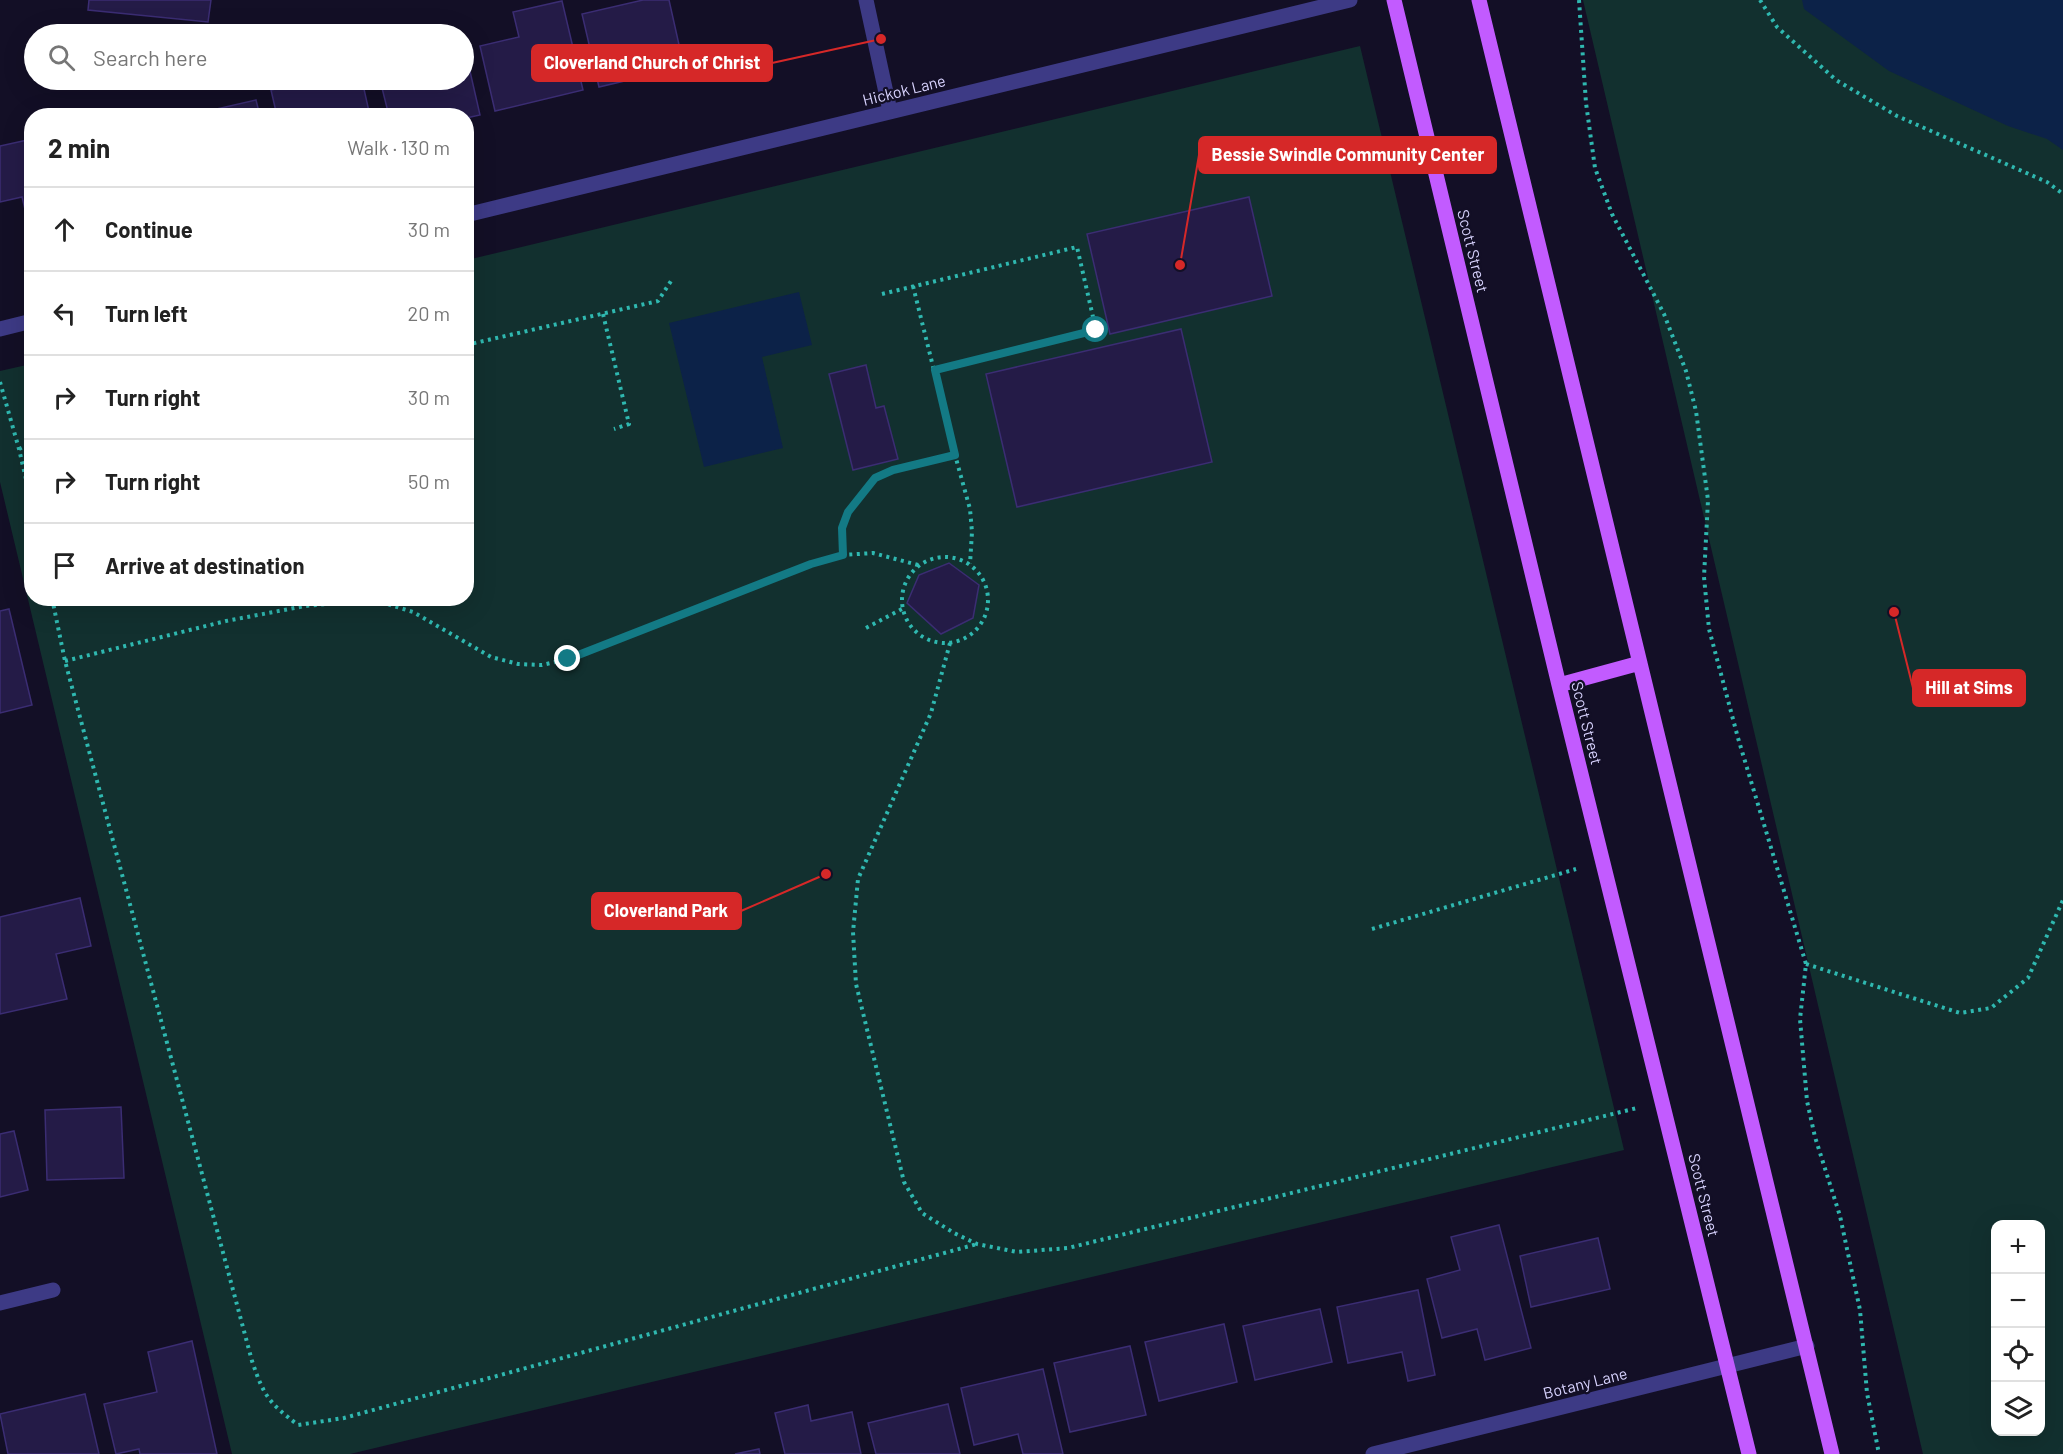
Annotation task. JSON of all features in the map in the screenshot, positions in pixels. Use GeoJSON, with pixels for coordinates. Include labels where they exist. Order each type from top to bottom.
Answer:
{"type":"FeatureCollection","features":[{"type":"Feature","properties":{"kind":"main road","name":"Scott Street"},"geometry":{"type":"LineString","coordinates":[[1394,0],[1559,685],[1749,1454]]}},
{"type":"Feature","properties":{"kind":"main road"},"geometry":{"type":"LineString","coordinates":[[1479,0],[1832,1454]]}},
{"type":"Feature","properties":{"kind":"main road"},"geometry":{"type":"LineString","coordinates":[[1559,685],[1640,663]]}},
{"type":"Feature","properties":{"kind":"street"},"geometry":{"type":"LineString","coordinates":[[866,0],[890,111]]}},
{"type":"Feature","properties":{"kind":"street","name":"Hickok Lane"},"geometry":{"type":"LineString","coordinates":[[474,213],[1350,0]]}},
{"type":"Feature","properties":{"kind":"street"},"geometry":{"type":"LineString","coordinates":[[0,329],[24,323]]}},
{"type":"Feature","properties":{"kind":"street"},"geometry":{"type":"LineString","coordinates":[[0,1303],[53,1290]]}},
{"type":"Feature","properties":{"kind":"street","name":"Botany Lane"},"geometry":{"type":"LineString","coordinates":[[1373,1454],[1807,1346]]}},
{"type":"Feature","properties":{"kind":"path"},"geometry":{"type":"LineString","coordinates":[[1579,0],[1586,103],[1594,168],[1612,214],[1664,314],[1688,381],[1696,411],[1708,500],[1704,577],[1709,629],[1738,738],[1806,964],[1800,1019],[1807,1101],[1815,1137],[1840,1216],[1858,1300],[1868,1393],[1879,1454]]}},
{"type":"Feature","properties":{"kind":"path"},"geometry":{"type":"LineString","coordinates":[[1761,0],[1777,27],[1836,80],[1897,116],[2047,182],[2063,194]]}},
{"type":"Feature","properties":{"kind":"path"},"geometry":{"type":"LineString","coordinates":[[882,294],[1077,248],[1096,330],[935,370]]}},
{"type":"Feature","properties":{"kind":"path"},"geometry":{"type":"LineString","coordinates":[[474,343],[658,301],[671,280]]}},
{"type":"Feature","properties":{"kind":"path"},"geometry":{"type":"LineString","coordinates":[[913,286],[970,509],[972,532],[970,564]]}},
{"type":"Feature","properties":{"kind":"path"},"geometry":{"type":"LineString","coordinates":[[603,314],[629,424],[614,429]]}},
{"type":"Feature","properties":{"kind":"path"},"geometry":{"type":"LineString","coordinates":[[0,382],[24,471]]}},
{"type":"Feature","properties":{"kind":"path"},"geometry":{"type":"LineString","coordinates":[[19,449],[24,447]]}},
{"type":"Feature","properties":{"kind":"path"},"geometry":{"type":"LineString","coordinates":[[843,555],[842,528],[848,512],[875,478],[893,470],[955,455]]}},
{"type":"Feature","properties":{"kind":"path"},"geometry":{"type":"LineString","coordinates":[[394,606],[413,612],[491,657],[518,664],[542,665],[568,659],[811,564],[843,555],[873,554],[918,565]]}},
{"type":"Feature","properties":{"kind":"path"},"geometry":{"type":"LineString","coordinates":[[943,556],[957,558],[970,564],[981,574],[987,588],[988,603],[985,618],[976,630],[964,639],[950,643],[936,643],[914,631],[906,621],[901,597],[903,585],[918,565],[943,556]]}},
{"type":"Feature","properties":{"kind":"path"},"geometry":{"type":"LineString","coordinates":[[54,606],[65,661],[252,1362],[263,1392],[278,1409],[298,1425],[344,1418],[977,1244]]}},
{"type":"Feature","properties":{"kind":"path"},"geometry":{"type":"LineString","coordinates":[[65,661],[226,621],[305,606]]}},
{"type":"Feature","properties":{"kind":"path"},"geometry":{"type":"LineString","coordinates":[[867,628],[902,609]]}},
{"type":"Feature","properties":{"kind":"path"},"geometry":{"type":"LineString","coordinates":[[950,643],[931,713],[858,879],[853,932],[856,984],[904,1182],[922,1213],[977,1244],[1017,1252],[1068,1248],[1662,1102]]}},
{"type":"Feature","properties":{"kind":"path"},"geometry":{"type":"LineString","coordinates":[[1372,929],[1602,861]]}},
{"type":"Feature","properties":{"kind":"path"},"geometry":{"type":"LineString","coordinates":[[1806,964],[1960,1013],[1991,1008],[2028,978],[2063,900]]}},
{"type":"Feature","properties":{"kind":"green space"},"geometry":{"type":"Polygon","coordinates":[[[1583,0],[2063,0],[2063,1454],[1923,1454],[1583,0]]]}},
{"type":"Feature","properties":{"kind":"green space"},"geometry":{"type":"Polygon","coordinates":[[[1360,46],[1624,1150],[350,1454],[232,1454],[30,606],[474,606],[474,258],[1360,46]]]}},
{"type":"Feature","properties":{"kind":"green space"},"geometry":{"type":"Polygon","coordinates":[[[24,366],[24,583],[0,482],[0,371],[24,366]]]}},
{"type":"Feature","properties":{"kind":"water"},"geometry":{"type":"Polygon","coordinates":[[[1802,0],[2063,0],[2063,150],[2047,139],[2008,126],[1889,71],[1804,9],[1802,0]]]}},
{"type":"Feature","properties":{"kind":"water"},"geometry":{"type":"Polygon","coordinates":[[[799,292],[812,345],[762,357],[783,448],[704,467],[669,323],[799,292]]]}},
{"type":"Feature","properties":{"kind":"building"},"geometry":{"type":"Polygon","coordinates":[[[89,0],[211,0],[208,22],[88,10],[89,0]]]}},
{"type":"Feature","properties":{"kind":"building"},"geometry":{"type":"Polygon","coordinates":[[[643,0],[669,0],[684,67],[599,87],[582,14],[643,0]]]}},
{"type":"Feature","properties":{"kind":"building"},"geometry":{"type":"Polygon","coordinates":[[[562,1],[583,90],[495,111],[480,46],[519,37],[513,12],[562,1]]]}},
{"type":"Feature","properties":{"kind":"building"},"geometry":{"type":"Polygon","coordinates":[[[474,89],[480,115],[474,116],[474,108],[387,108],[382,90],[474,89]]]}},
{"type":"Feature","properties":{"kind":"building"},"geometry":{"type":"Polygon","coordinates":[[[271,90],[364,90],[368,108],[275,108],[271,90]]]}},
{"type":"Feature","properties":{"kind":"building"},"geometry":{"type":"Polygon","coordinates":[[[256,100],[258,108],[221,108],[256,100]]]}},
{"type":"Feature","properties":{"kind":"building"},"geometry":{"type":"Polygon","coordinates":[[[24,141],[24,205],[22,197],[0,202],[0,146],[24,141]]]}},
{"type":"Feature","properties":{"kind":"building"},"geometry":{"type":"Polygon","coordinates":[[[1249,197],[1272,296],[1110,334],[1087,234],[1249,197]]]}},
{"type":"Feature","properties":{"kind":"building"},"geometry":{"type":"Polygon","coordinates":[[[1181,329],[1212,462],[1017,507],[986,374],[1181,329]]]}},
{"type":"Feature","properties":{"kind":"building"},"geometry":{"type":"Polygon","coordinates":[[[866,365],[876,408],[884,406],[898,459],[853,470],[829,374],[866,365]]]}},
{"type":"Feature","properties":{"kind":"building"},"geometry":{"type":"Polygon","coordinates":[[[949,563],[979,585],[973,618],[941,634],[907,603],[919,575],[949,563]]]}},
{"type":"Feature","properties":{"kind":"building"},"geometry":{"type":"Polygon","coordinates":[[[9,609],[32,705],[0,713],[0,611],[9,609]]]}},
{"type":"Feature","properties":{"kind":"building"},"geometry":{"type":"Polygon","coordinates":[[[80,898],[91,946],[56,954],[67,999],[0,1014],[0,917],[80,898]]]}},
{"type":"Feature","properties":{"kind":"building"},"geometry":{"type":"Polygon","coordinates":[[[121,1107],[124,1178],[47,1180],[45,1110],[121,1107]]]}},
{"type":"Feature","properties":{"kind":"building"},"geometry":{"type":"Polygon","coordinates":[[[14,1131],[28,1190],[0,1197],[0,1134],[14,1131]]]}},
{"type":"Feature","properties":{"kind":"building"},"geometry":{"type":"Polygon","coordinates":[[[1499,1225],[1531,1348],[1485,1360],[1477,1329],[1442,1338],[1427,1279],[1460,1270],[1451,1237],[1499,1225]]]}},
{"type":"Feature","properties":{"kind":"building"},"geometry":{"type":"Polygon","coordinates":[[[1598,1238],[1610,1289],[1531,1307],[1520,1256],[1598,1238]]]}},
{"type":"Feature","properties":{"kind":"building"},"geometry":{"type":"Polygon","coordinates":[[[1418,1290],[1435,1375],[1408,1381],[1402,1352],[1348,1363],[1337,1307],[1418,1290]]]}},
{"type":"Feature","properties":{"kind":"building"},"geometry":{"type":"Polygon","coordinates":[[[1320,1309],[1332,1362],[1255,1380],[1243,1326],[1320,1309]]]}},
{"type":"Feature","properties":{"kind":"building"},"geometry":{"type":"Polygon","coordinates":[[[1224,1324],[1237,1382],[1159,1401],[1145,1342],[1224,1324]]]}},
{"type":"Feature","properties":{"kind":"building"},"geometry":{"type":"Polygon","coordinates":[[[192,1341],[217,1454],[140,1454],[139,1449],[116,1454],[104,1404],[157,1392],[148,1352],[192,1341]]]}},
{"type":"Feature","properties":{"kind":"building"},"geometry":{"type":"Polygon","coordinates":[[[1130,1346],[1146,1415],[1070,1432],[1054,1363],[1130,1346]]]}},
{"type":"Feature","properties":{"kind":"building"},"geometry":{"type":"Polygon","coordinates":[[[1043,1369],[1063,1454],[1023,1454],[1018,1434],[974,1445],[961,1388],[1043,1369]]]}},
{"type":"Feature","properties":{"kind":"building"},"geometry":{"type":"Polygon","coordinates":[[[85,1394],[99,1454],[8,1454],[0,1414],[85,1394]]]}},
{"type":"Feature","properties":{"kind":"building"},"geometry":{"type":"Polygon","coordinates":[[[948,1404],[960,1454],[876,1454],[868,1423],[948,1404]]]}},
{"type":"Feature","properties":{"kind":"building"},"geometry":{"type":"Polygon","coordinates":[[[808,1405],[811,1421],[852,1412],[861,1454],[785,1454],[775,1413],[808,1405]]]}},
{"type":"Feature","properties":{"kind":"building"},"geometry":{"type":"Polygon","coordinates":[[[759,1449],[760,1454],[735,1454],[759,1449]]]}},
{"type":"Feature","properties":{"kind":"place","name":"Cloverland Church of Christ"},"geometry":{"type":"Point","coordinates":[881,39]}},
{"type":"Feature","properties":{"kind":"place","name":"Bessie Swindle Community Center"},"geometry":{"type":"Point","coordinates":[1180,265]}},
{"type":"Feature","properties":{"kind":"place","name":"Hill at Sims"},"geometry":{"type":"Point","coordinates":[1894,612]}},
{"type":"Feature","properties":{"kind":"place","name":"Cloverland Park"},"geometry":{"type":"Point","coordinates":[826,874]}},
{"type":"Feature","properties":{"kind":"route"},"geometry":{"type":"LineString","coordinates":[[568,659],[811,564],[843,555],[842,528],[848,512],[875,478],[893,470],[955,455],[935,370],[1096,330]]}}]}
